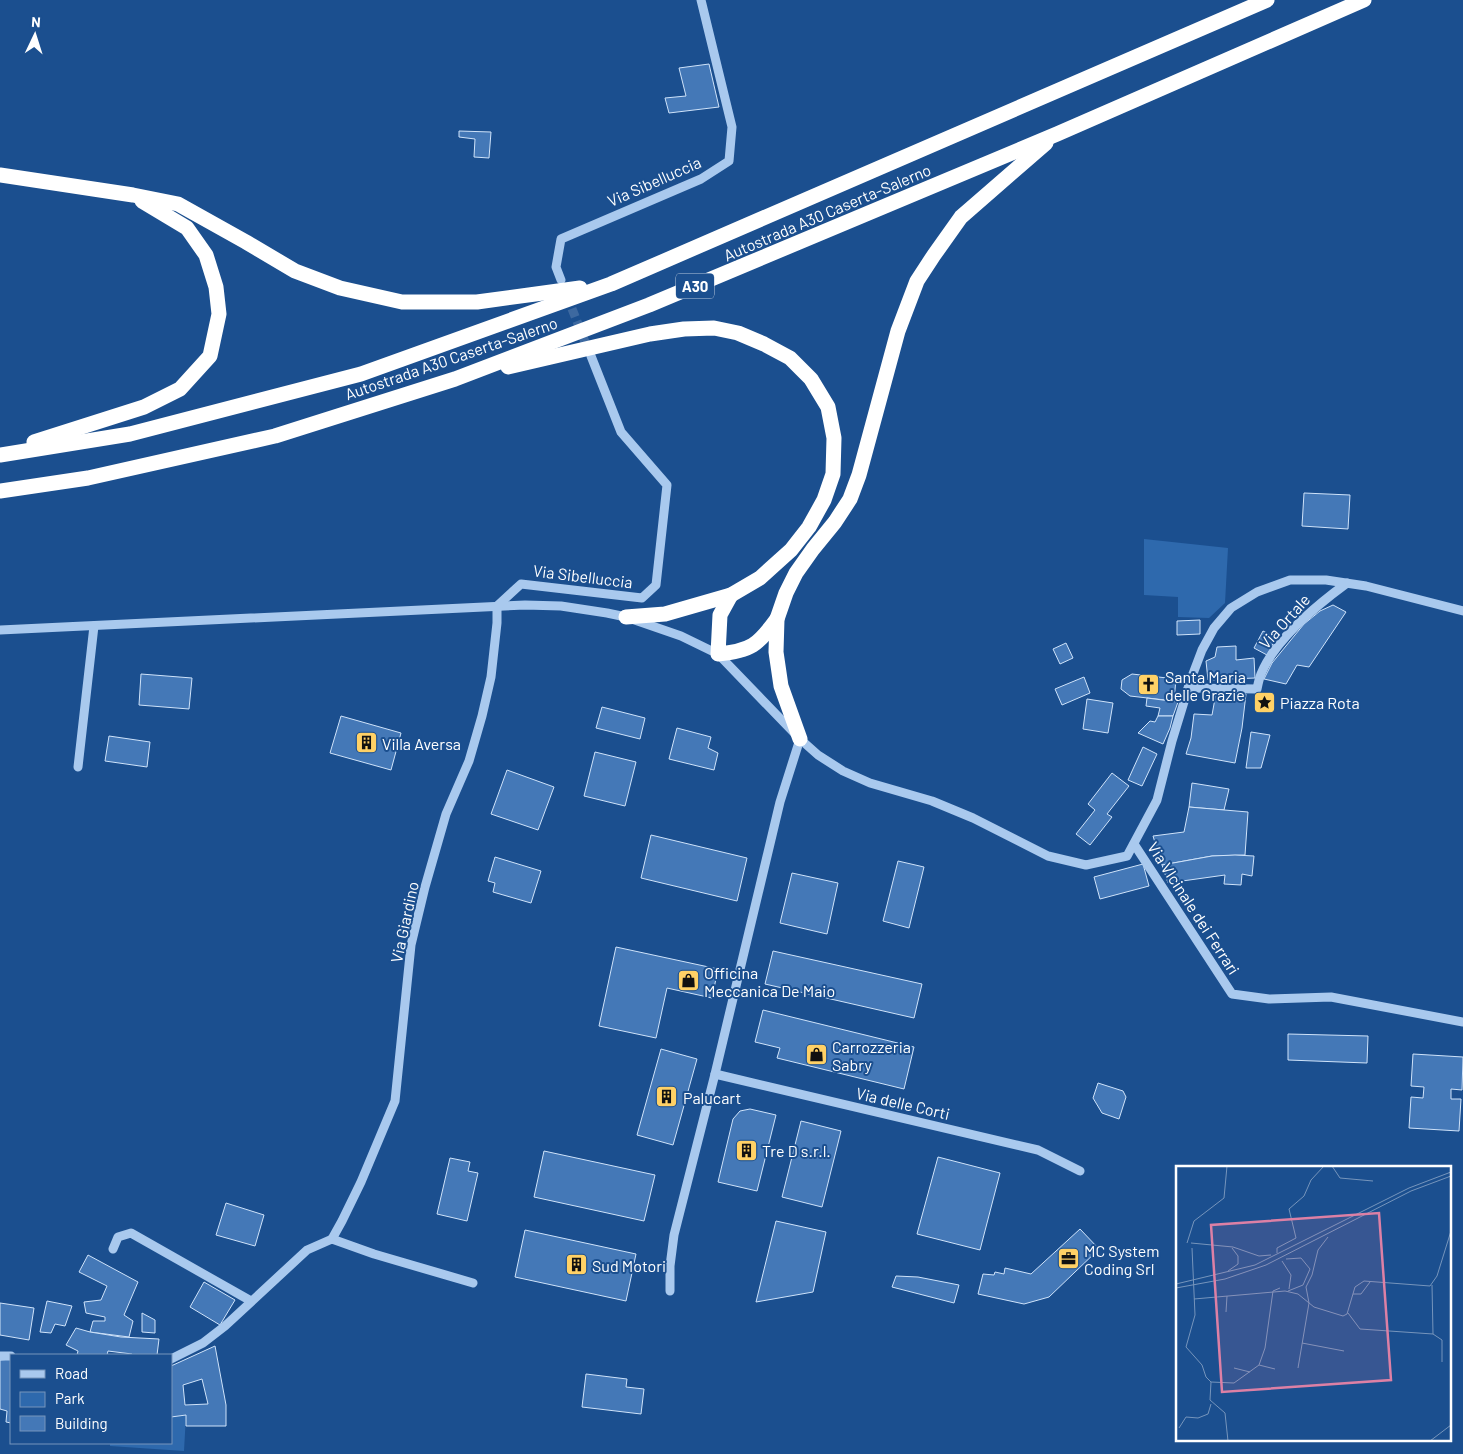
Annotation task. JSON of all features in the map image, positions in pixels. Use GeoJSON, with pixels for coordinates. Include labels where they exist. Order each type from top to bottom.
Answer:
{"type":"FeatureCollection","features":[{"type":"Feature","properties":{"kind":"highway","name":"Autostrada A30 Caserta-Salerno"},"geometry":{"type":"LineString","coordinates":[[0,454],[130,434],[361,374],[611,284],[1267,0]]}},
{"type":"Feature","properties":{"kind":"highway","name":"Autostrada A30 Caserta-Salerno"},"geometry":{"type":"LineString","coordinates":[[0,491],[88,478],[276,436],[455,379],[649,305],[1057,134],[1364,0]]}},
{"type":"Feature","properties":{"kind":"highway"},"geometry":{"type":"LineString","coordinates":[[730,596],[720,616],[718,654],[752,647],[766,635],[777,619],[796,573],[836,522],[850,499],[859,475],[898,331],[917,281],[961,217],[1057,134]]}},
{"type":"Feature","properties":{"kind":"highway"},"geometry":{"type":"LineString","coordinates":[[0,175],[133,195],[178,204],[295,271],[340,288],[402,302],[477,302],[611,284]]}},
{"type":"Feature","properties":{"kind":"highway"},"geometry":{"type":"LineString","coordinates":[[0,454],[144,407],[180,389],[210,356],[219,314],[216,287],[206,255],[187,228],[133,195]]}},
{"type":"Feature","properties":{"kind":"highway"},"geometry":{"type":"LineString","coordinates":[[455,379],[650,334],[684,329],[714,328],[738,333],[764,344],[790,358],[811,378],[828,406],[834,438],[833,474],[824,500],[809,527],[791,550],[760,578],[730,596],[666,614],[626,617]]}},
{"type":"Feature","properties":{"kind":"highway"},"geometry":{"type":"LineString","coordinates":[[777,619],[776,652],[781,686],[800,739]]}},
{"type":"Feature","properties":{"kind":"street","name":"Via Sibelluccia"},"geometry":{"type":"LineString","coordinates":[[561,280],[556,268],[561,239],[701,178],[729,161],[732,127],[701,0]]}},
{"type":"Feature","properties":{"kind":"street","name":"Via Sibelluccia"},"geometry":{"type":"LineString","coordinates":[[496,606],[521,584],[642,598],[656,585],[667,485],[621,432],[591,356]]}},
{"type":"Feature","properties":{"kind":"street"},"geometry":{"type":"LineString","coordinates":[[0,630],[525,605],[561,606],[626,617],[681,636],[718,654],[800,739],[818,755],[843,772],[870,783],[932,801],[973,818],[1048,856],[1086,865],[1127,856],[1134,844],[1157,800],[1172,741],[1202,650],[1214,628],[1231,608],[1257,592],[1290,580],[1326,580],[1366,586],[1463,611]]}},
{"type":"Feature","properties":{"kind":"street","name":"Via Ortale"},"geometry":{"type":"LineString","coordinates":[[1188,688],[1257,689],[1260,675],[1270,657],[1286,637],[1320,602],[1347,583]]}},
{"type":"Feature","properties":{"kind":"street","name":"Via Giardino"},"geometry":{"type":"LineString","coordinates":[[332,1239],[346,1214],[380,1140],[395,1101],[411,945],[446,814],[469,761],[482,716],[491,677],[497,623],[496,606]]}},
{"type":"Feature","properties":{"kind":"street"},"geometry":{"type":"LineString","coordinates":[[78,767],[94,626]]}},
{"type":"Feature","properties":{"kind":"street"},"geometry":{"type":"LineString","coordinates":[[670,1290],[670,1266],[674,1235],[716,1074],[780,802],[800,739]]}},
{"type":"Feature","properties":{"kind":"street","name":"Via VIcinale dei Ferrari"},"geometry":{"type":"LineString","coordinates":[[1134,844],[1232,994],[1269,999],[1331,997],[1463,1022]]}},
{"type":"Feature","properties":{"kind":"street","name":"Via delle Corti"},"geometry":{"type":"LineString","coordinates":[[716,1074],[1038,1150],[1080,1171]]}},
{"type":"Feature","properties":{"kind":"street"},"geometry":{"type":"LineString","coordinates":[[113,1249],[118,1237],[131,1233],[251,1301]]}},
{"type":"Feature","properties":{"kind":"street"},"geometry":{"type":"LineString","coordinates":[[172,1358],[203,1343],[225,1326],[306,1250],[332,1239],[374,1254],[473,1283]]}},
{"type":"Feature","properties":{"kind":"green space"},"geometry":{"type":"Polygon","coordinates":[[[1144,539],[1228,548],[1225,603],[1209,618],[1178,617],[1178,597],[1144,595],[1144,539]]]}},
{"type":"Feature","properties":{"kind":"green space"},"geometry":{"type":"Polygon","coordinates":[[[186,1415],[184,1451],[110,1446],[110,1444],[172,1444],[172,1417],[186,1415]]]}},
{"type":"Feature","properties":{"kind":"building"},"geometry":{"type":"Polygon","coordinates":[[[709,64],[719,107],[669,113],[665,98],[686,96],[679,68],[709,64]]]}},
{"type":"Feature","properties":{"kind":"building"},"geometry":{"type":"Polygon","coordinates":[[[459,131],[491,132],[489,158],[474,157],[475,139],[459,137],[459,131]]]}},
{"type":"Feature","properties":{"kind":"building"},"geometry":{"type":"Polygon","coordinates":[[[1304,493],[1350,495],[1348,529],[1302,526],[1304,493]]]}},
{"type":"Feature","properties":{"kind":"building"},"geometry":{"type":"Polygon","coordinates":[[[1333,605],[1346,612],[1309,667],[1297,665],[1286,684],[1264,679],[1272,663],[1304,624],[1320,611],[1333,605]]]}},
{"type":"Feature","properties":{"kind":"building"},"geometry":{"type":"Polygon","coordinates":[[[1200,620],[1200,634],[1177,635],[1177,621],[1200,620]]]}},
{"type":"Feature","properties":{"kind":"building"},"geometry":{"type":"Polygon","coordinates":[[[1263,631],[1276,638],[1267,655],[1254,648],[1263,631]]]}},
{"type":"Feature","properties":{"kind":"building"},"geometry":{"type":"Polygon","coordinates":[[[1066,643],[1073,658],[1060,664],[1053,649],[1066,643]]]}},
{"type":"Feature","properties":{"kind":"building"},"geometry":{"type":"Polygon","coordinates":[[[1236,646],[1236,660],[1254,658],[1255,678],[1208,680],[1206,661],[1215,657],[1217,647],[1236,646]]]}},
{"type":"Feature","properties":{"kind":"building"},"geometry":{"type":"Polygon","coordinates":[[[141,674],[192,678],[189,709],[139,705],[141,674]]]}},
{"type":"Feature","properties":{"kind":"building","name":"Santa Maria delle Grazie"},"geometry":{"type":"Polygon","coordinates":[[[1132,674],[1176,679],[1174,701],[1130,696],[1121,689],[1122,680],[1132,674]]]}},
{"type":"Feature","properties":{"kind":"building"},"geometry":{"type":"Polygon","coordinates":[[[1084,677],[1090,693],[1062,705],[1055,689],[1084,677]]]}},
{"type":"Feature","properties":{"kind":"building"},"geometry":{"type":"Polygon","coordinates":[[[1216,693],[1246,694],[1235,763],[1186,754],[1191,738],[1194,714],[1212,715],[1216,693]]]}},
{"type":"Feature","properties":{"kind":"building"},"geometry":{"type":"Polygon","coordinates":[[[1147,698],[1178,702],[1173,716],[1158,716],[1160,708],[1146,706],[1147,698]]]}},
{"type":"Feature","properties":{"kind":"building"},"geometry":{"type":"Polygon","coordinates":[[[1087,699],[1113,703],[1108,733],[1083,729],[1087,699]]]}},
{"type":"Feature","properties":{"kind":"building"},"geometry":{"type":"Polygon","coordinates":[[[602,707],[645,718],[640,739],[596,728],[602,707]]]}},
{"type":"Feature","properties":{"kind":"building","name":"Villa Aversa"},"geometry":{"type":"Polygon","coordinates":[[[341,716],[401,733],[391,770],[330,753],[341,716]]]}},
{"type":"Feature","properties":{"kind":"building"},"geometry":{"type":"Polygon","coordinates":[[[1158,716],[1173,716],[1163,744],[1138,733],[1150,721],[1155,722],[1158,716]]]}},
{"type":"Feature","properties":{"kind":"building"},"geometry":{"type":"Polygon","coordinates":[[[677,728],[711,737],[708,748],[718,753],[714,770],[669,759],[677,728]]]}},
{"type":"Feature","properties":{"kind":"building"},"geometry":{"type":"Polygon","coordinates":[[[1251,732],[1270,735],[1261,768],[1246,768],[1251,732]]]}},
{"type":"Feature","properties":{"kind":"building"},"geometry":{"type":"Polygon","coordinates":[[[109,736],[150,742],[147,767],[105,761],[109,736]]]}},
{"type":"Feature","properties":{"kind":"building"},"geometry":{"type":"Polygon","coordinates":[[[1143,747],[1157,754],[1142,786],[1128,780],[1143,747]]]}},
{"type":"Feature","properties":{"kind":"building"},"geometry":{"type":"Polygon","coordinates":[[[595,752],[636,762],[625,806],[584,796],[595,752]]]}},
{"type":"Feature","properties":{"kind":"building"},"geometry":{"type":"Polygon","coordinates":[[[507,770],[554,787],[538,830],[491,814],[507,770]]]}},
{"type":"Feature","properties":{"kind":"building"},"geometry":{"type":"Polygon","coordinates":[[[1112,773],[1129,786],[1107,814],[1112,817],[1090,845],[1076,834],[1095,810],[1088,804],[1112,773]]]}},
{"type":"Feature","properties":{"kind":"building"},"geometry":{"type":"Polygon","coordinates":[[[1192,783],[1229,789],[1224,810],[1189,807],[1192,783]]]}},
{"type":"Feature","properties":{"kind":"building"},"geometry":{"type":"Polygon","coordinates":[[[1189,807],[1248,812],[1245,855],[1212,856],[1162,865],[1153,836],[1184,832],[1189,807]]]}},
{"type":"Feature","properties":{"kind":"building"},"geometry":{"type":"Polygon","coordinates":[[[651,835],[747,858],[737,901],[641,878],[651,835]]]}},
{"type":"Feature","properties":{"kind":"building"},"geometry":{"type":"Polygon","coordinates":[[[1212,856],[1254,856],[1252,876],[1242,874],[1241,885],[1224,884],[1225,875],[1168,883],[1162,865],[1212,856]]]}},
{"type":"Feature","properties":{"kind":"building"},"geometry":{"type":"Polygon","coordinates":[[[495,857],[541,871],[531,903],[493,892],[495,883],[488,881],[495,857]]]}},
{"type":"Feature","properties":{"kind":"building"},"geometry":{"type":"Polygon","coordinates":[[[898,861],[924,867],[909,928],[883,921],[898,861]]]}},
{"type":"Feature","properties":{"kind":"building"},"geometry":{"type":"Polygon","coordinates":[[[1143,864],[1149,886],[1100,899],[1094,877],[1143,864]]]}},
{"type":"Feature","properties":{"kind":"building"},"geometry":{"type":"Polygon","coordinates":[[[792,873],[838,883],[827,934],[780,923],[792,873]]]}},
{"type":"Feature","properties":{"kind":"building"},"geometry":{"type":"Polygon","coordinates":[[[616,947],[718,969],[712,998],[667,988],[656,1038],[599,1026],[616,947]]]}},
{"type":"Feature","properties":{"kind":"building"},"geometry":{"type":"Polygon","coordinates":[[[773,951],[922,984],[914,1018],[765,984],[773,951]]]}},
{"type":"Feature","properties":{"kind":"building"},"geometry":{"type":"Polygon","coordinates":[[[763,1010],[914,1047],[904,1089],[777,1058],[780,1048],[755,1042],[763,1010]]]}},
{"type":"Feature","properties":{"kind":"building"},"geometry":{"type":"Polygon","coordinates":[[[1288,1034],[1368,1036],[1367,1063],[1288,1060],[1288,1034]]]}},
{"type":"Feature","properties":{"kind":"building","name":"Palucart"},"geometry":{"type":"Polygon","coordinates":[[[661,1049],[697,1059],[673,1145],[637,1135],[661,1049]]]}},
{"type":"Feature","properties":{"kind":"building"},"geometry":{"type":"Polygon","coordinates":[[[1413,1054],[1463,1057],[1462,1090],[1451,1089],[1451,1099],[1461,1099],[1459,1131],[1409,1128],[1411,1097],[1423,1098],[1424,1087],[1411,1086],[1413,1054]]]}},
{"type":"Feature","properties":{"kind":"building"},"geometry":{"type":"Polygon","coordinates":[[[1098,1083],[1123,1091],[1126,1097],[1119,1119],[1102,1113],[1093,1098],[1098,1083]]]}},
{"type":"Feature","properties":{"kind":"building","name":"Tre D s.r.l."},"geometry":{"type":"Polygon","coordinates":[[[750,1109],[776,1115],[757,1191],[718,1182],[733,1119],[740,1111],[750,1109]]]}},
{"type":"Feature","properties":{"kind":"building"},"geometry":{"type":"Polygon","coordinates":[[[801,1121],[841,1131],[822,1207],[782,1197],[801,1121]]]}},
{"type":"Feature","properties":{"kind":"building"},"geometry":{"type":"Polygon","coordinates":[[[544,1151],[655,1175],[644,1221],[534,1197],[544,1151]]]}},
{"type":"Feature","properties":{"kind":"building"},"geometry":{"type":"Polygon","coordinates":[[[938,1157],[1000,1173],[980,1250],[917,1234],[938,1157]]]}},
{"type":"Feature","properties":{"kind":"building"},"geometry":{"type":"Polygon","coordinates":[[[450,1158],[470,1162],[468,1171],[478,1173],[467,1221],[437,1214],[450,1158]]]}},
{"type":"Feature","properties":{"kind":"building"},"geometry":{"type":"Polygon","coordinates":[[[226,1203],[264,1215],[255,1246],[216,1235],[226,1203]]]}},
{"type":"Feature","properties":{"kind":"building"},"geometry":{"type":"Polygon","coordinates":[[[776,1221],[826,1232],[813,1292],[756,1302],[776,1221]]]}},
{"type":"Feature","properties":{"kind":"building","name":"MC System Coding Srl"},"geometry":{"type":"Polygon","coordinates":[[[1080,1229],[1099,1249],[1049,1297],[1024,1304],[978,1294],[983,1274],[994,1275],[995,1272],[1004,1274],[1005,1268],[1031,1274],[1080,1229]]]}},
{"type":"Feature","properties":{"kind":"building","name":"Sud Motori"},"geometry":{"type":"Polygon","coordinates":[[[525,1230],[636,1254],[626,1301],[515,1277],[525,1230]]]}},
{"type":"Feature","properties":{"kind":"building"},"geometry":{"type":"Polygon","coordinates":[[[88,1255],[138,1282],[124,1315],[133,1321],[129,1337],[90,1332],[93,1321],[105,1321],[105,1317],[86,1313],[84,1302],[101,1300],[107,1286],[79,1272],[88,1255]]]}},
{"type":"Feature","properties":{"kind":"building"},"geometry":{"type":"Polygon","coordinates":[[[896,1276],[918,1277],[959,1285],[954,1303],[892,1287],[896,1276]]]}},
{"type":"Feature","properties":{"kind":"building"},"geometry":{"type":"Polygon","coordinates":[[[204,1282],[235,1300],[220,1325],[190,1307],[204,1282]]]}},
{"type":"Feature","properties":{"kind":"building"},"geometry":{"type":"Polygon","coordinates":[[[47,1301],[72,1306],[65,1326],[55,1324],[51,1333],[40,1332],[47,1301]]]}},
{"type":"Feature","properties":{"kind":"building"},"geometry":{"type":"Polygon","coordinates":[[[0,1303],[34,1308],[29,1340],[0,1335],[0,1303]]]}},
{"type":"Feature","properties":{"kind":"building"},"geometry":{"type":"Polygon","coordinates":[[[142,1313],[155,1320],[155,1333],[142,1332],[142,1313]]]}},
{"type":"Feature","properties":{"kind":"building"},"geometry":{"type":"Polygon","coordinates":[[[76,1328],[121,1337],[159,1339],[157,1354],[132,1354],[108,1351],[107,1354],[77,1354],[78,1351],[66,1345],[76,1328]]]}},
{"type":"Feature","properties":{"kind":"building"},"geometry":{"type":"Polygon","coordinates":[[[215,1346],[226,1405],[226,1426],[186,1426],[186,1415],[172,1417],[172,1366],[215,1346]],[[202,1379],[183,1385],[185,1405],[208,1404],[202,1379]]]}},
{"type":"Feature","properties":{"kind":"building"},"geometry":{"type":"Polygon","coordinates":[[[10,1359],[10,1423],[6,1422],[7,1411],[0,1409],[0,1360],[10,1359]]]}},
{"type":"Feature","properties":{"kind":"building"},"geometry":{"type":"Polygon","coordinates":[[[586,1374],[627,1379],[626,1387],[644,1389],[641,1414],[582,1407],[586,1374]]]}},
{"type":"Feature","properties":{"kind":"tunnel"},"geometry":{"type":"LineString","coordinates":[[567,296],[589,352]]}},
{"type":"Feature","properties":{"kind":"place","name":"Santa Maria delle Grazie"},"geometry":{"type":"Point","coordinates":[1149,685]}},
{"type":"Feature","properties":{"kind":"place","name":"Piazza Rota"},"geometry":{"type":"Point","coordinates":[1264,702]}},
{"type":"Feature","properties":{"kind":"place","name":"Villa Aversa"},"geometry":{"type":"Point","coordinates":[366,743]}},
{"type":"Feature","properties":{"kind":"place","name":"Officina Meccanica De Maio"},"geometry":{"type":"Point","coordinates":[688,981]}},
{"type":"Feature","properties":{"kind":"place","name":"Carrozzeria Sabry"},"geometry":{"type":"Point","coordinates":[816,1055]}},
{"type":"Feature","properties":{"kind":"place","name":"Palucart"},"geometry":{"type":"Point","coordinates":[667,1097]}},
{"type":"Feature","properties":{"kind":"place","name":"Tre D s.r.l."},"geometry":{"type":"Point","coordinates":[746,1150]}},
{"type":"Feature","properties":{"kind":"place","name":"MC System Coding Srl"},"geometry":{"type":"Point","coordinates":[1068,1259]}},
{"type":"Feature","properties":{"kind":"place","name":"Sud Motori"},"geometry":{"type":"Point","coordinates":[576,1265]}}]}
